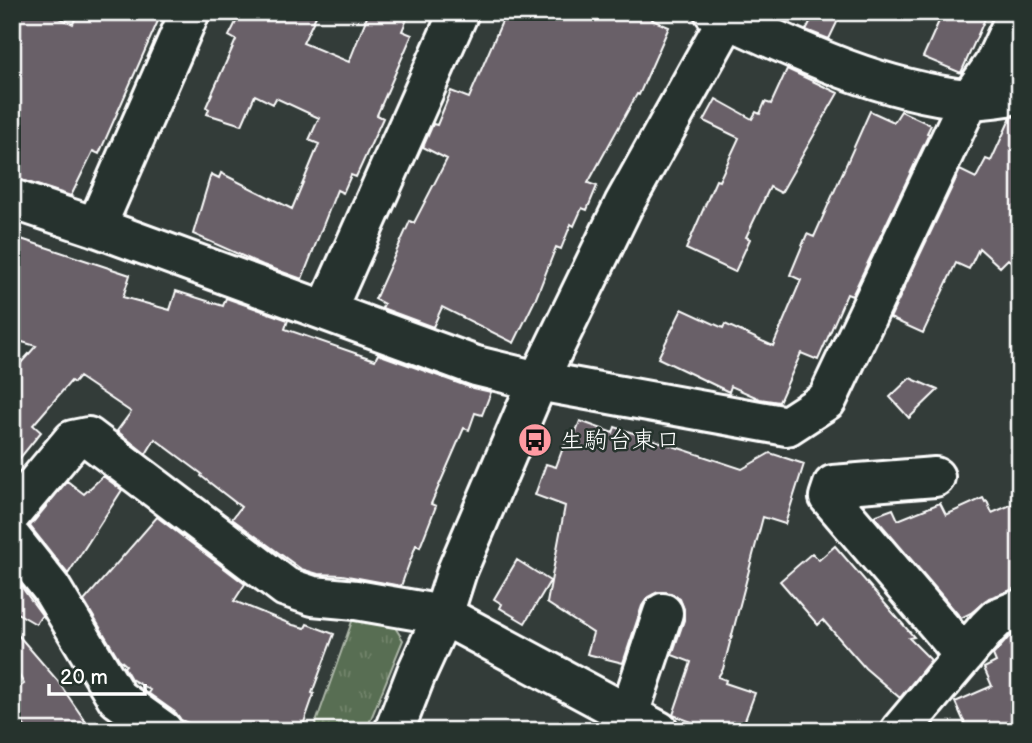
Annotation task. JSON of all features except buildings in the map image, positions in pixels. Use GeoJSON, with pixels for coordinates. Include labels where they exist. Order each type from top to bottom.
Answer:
{"type":"FeatureCollection","features":[{"type":"Feature","properties":{"kind":"street"},"geometry":{"type":"LineString","coordinates":[[96,227],[190,12]]}},
{"type":"Feature","properties":{"kind":"street"},"geometry":{"type":"LineString","coordinates":[[326,311],[459,12]]}},
{"type":"Feature","properties":{"kind":"street"},"geometry":{"type":"LineString","coordinates":[[12,199],[96,227],[476,366],[538,381],[787,426],[827,400],[969,100],[993,66],[1018,12]]}},
{"type":"Feature","properties":{"kind":"street"},"geometry":{"type":"LineString","coordinates":[[394,731],[443,615],[457,571],[538,381],[624,204],[724,15],[810,57],[901,87],[969,100],[1020,94]]}},
{"type":"Feature","properties":{"kind":"street"},"geometry":{"type":"LineString","coordinates":[[12,513],[74,440],[88,437],[286,587],[313,596],[356,600],[443,615],[644,723],[663,613]]}},
{"type":"Feature","properties":{"kind":"street"},"geometry":{"type":"LineString","coordinates":[[935,477],[833,485],[829,497],[963,654]]}},
{"type":"Feature","properties":{"kind":"street"},"geometry":{"type":"LineString","coordinates":[[12,539],[51,588],[117,698],[163,731]]}},
{"type":"Feature","properties":{"kind":"street"},"geometry":{"type":"LineString","coordinates":[[900,731],[963,654],[997,618],[1020,609]]}},
{"type":"Feature","properties":{"kind":"green space"},"geometry":{"type":"Polygon","coordinates":[[[355,613],[389,618],[403,640],[366,731],[313,731],[355,613]]]}},
{"type":"Feature","properties":{"kind":"place","name":"生駒台東口"},"geometry":{"type":"Point","coordinates":[535,440]}}]}
